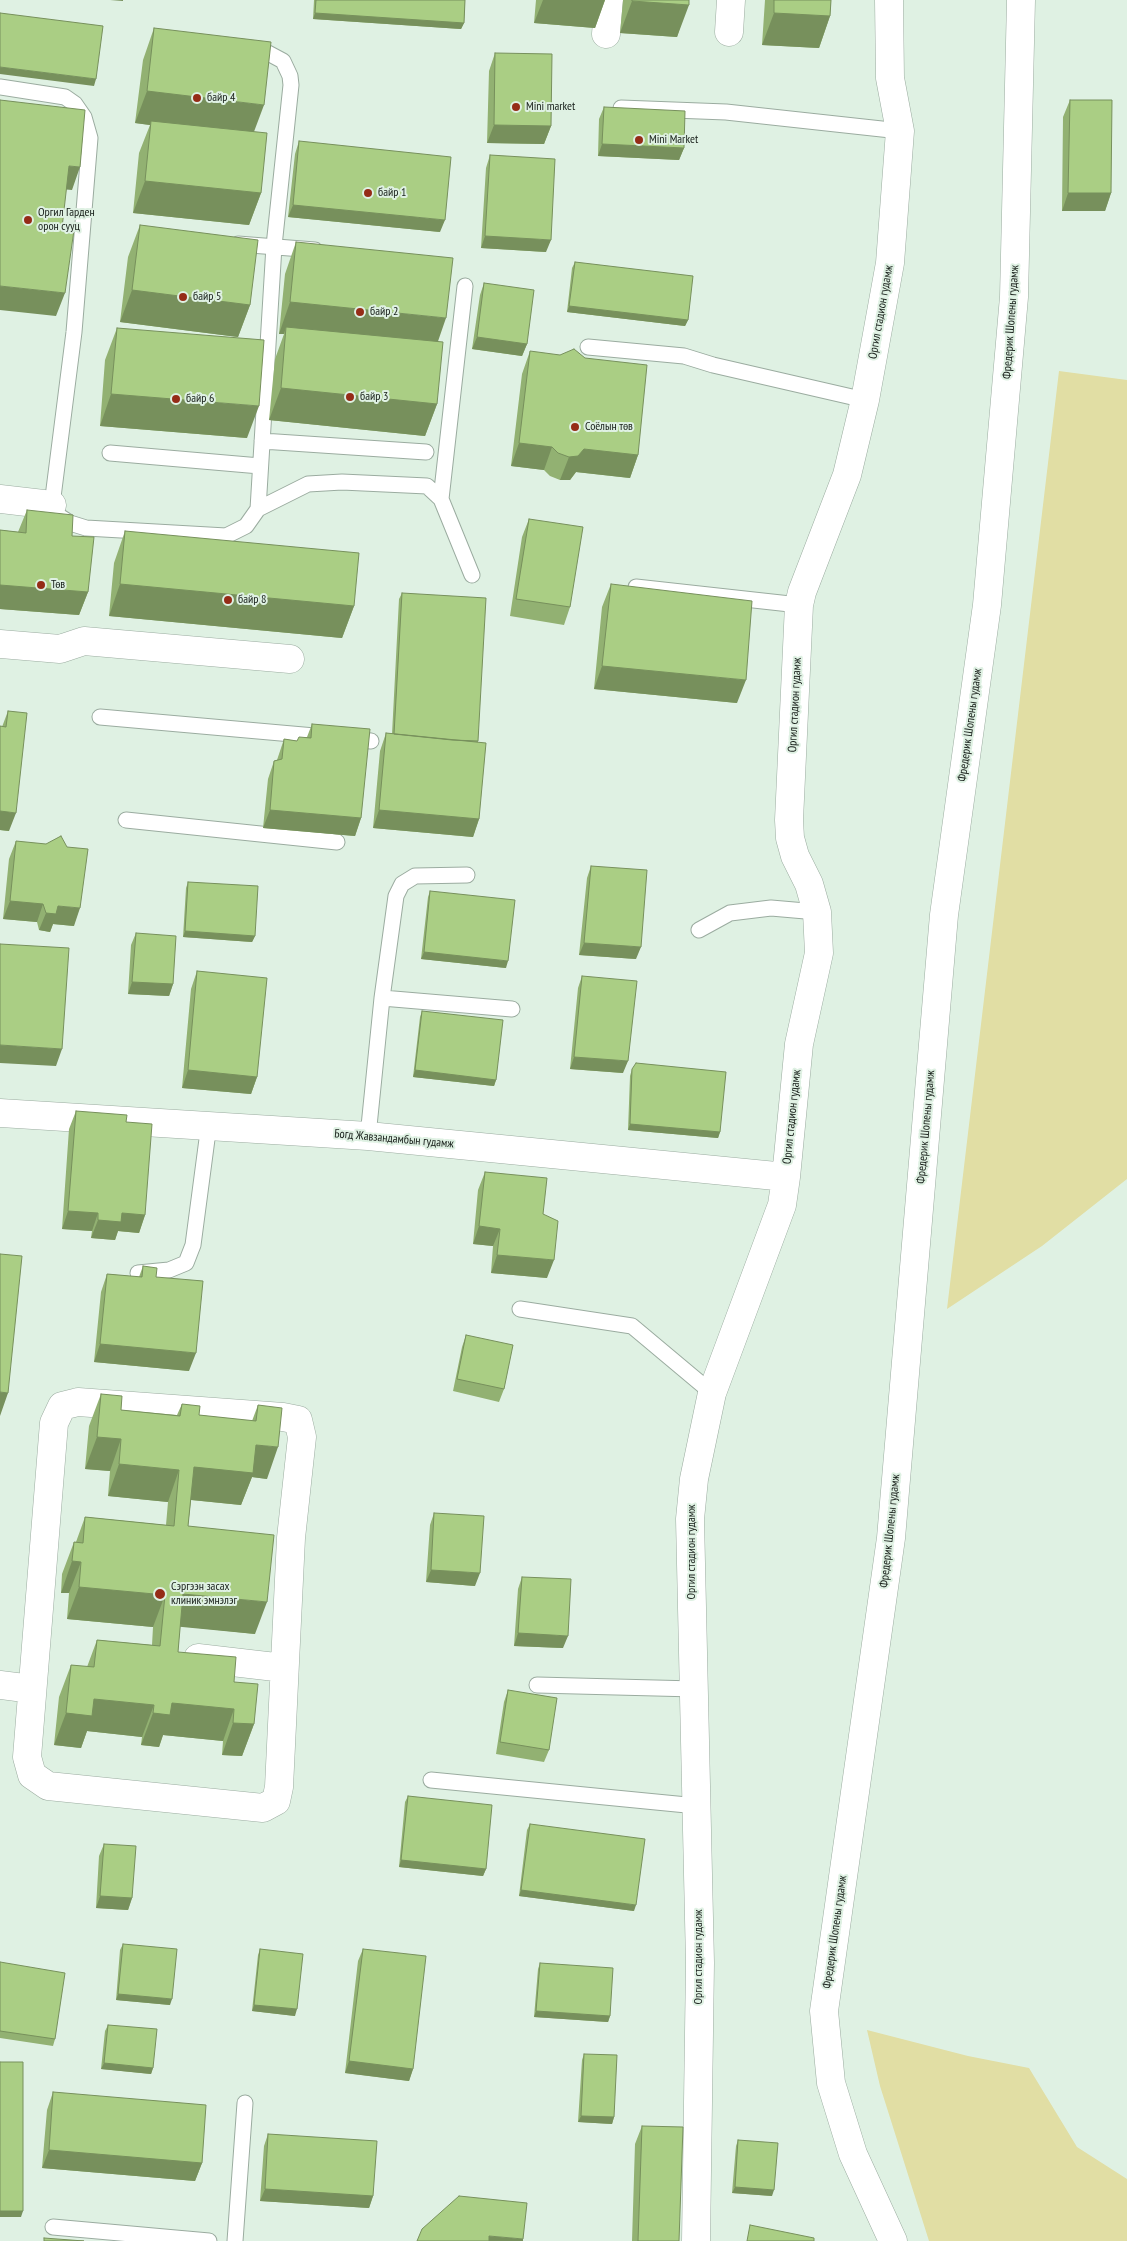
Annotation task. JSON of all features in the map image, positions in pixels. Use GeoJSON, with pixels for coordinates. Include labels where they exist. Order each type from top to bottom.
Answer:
{"type":"FeatureCollection","features":[{"type":"Feature","properties":{"kind":"street"},"geometry":{"type":"LineString","coordinates":[[606,34],[609,0]]}},
{"type":"Feature","properties":{"kind":"street"},"geometry":{"type":"LineString","coordinates":[[729,32],[731,0]]}},
{"type":"Feature","properties":{"kind":"street","name":"Оргил стадион гудамж"},"geometry":{"type":"LineString","coordinates":[[696,2241],[700,1963],[690,1518],[694,1479],[712,1393],[782,1205],[800,1044],[819,952],[817,912],[810,884],[795,856],[790,829],[799,605],[802,592],[848,475],[866,400],[890,263],[900,131],[890,78],[889,0]]}},
{"type":"Feature","properties":{"kind":"street","name":"Фредерик Шопены гудамж"},"geometry":{"type":"LineString","coordinates":[[893,2241],[853,2154],[831,2083],[824,2011],[891,1538],[944,915],[987,605],[1014,297],[1021,0]]}},
{"type":"Feature","properties":{"kind":"street"},"geometry":{"type":"LineString","coordinates":[[0,499],[52,505]]}},
{"type":"Feature","properties":{"kind":"street"},"geometry":{"type":"LineString","coordinates":[[0,644],[60,649],[84,640],[290,659]]}},
{"type":"Feature","properties":{"kind":"street","name":"Богд Жавзандамбын гудамж"},"geometry":{"type":"LineString","coordinates":[[0,1113],[209,1124],[368,1136],[786,1177]]}},
{"type":"Feature","properties":{"kind":"street"},"geometry":{"type":"LineString","coordinates":[[78,1402],[283,1417],[298,1420],[302,1437],[291,1538],[279,1787],[276,1801],[264,1808],[48,1786],[32,1775],[27,1757],[32,1688],[54,1423],[62,1406],[78,1402]]}},
{"type":"Feature","properties":{"kind":"street"},"geometry":{"type":"LineString","coordinates":[[264,1536],[291,1538]]}},
{"type":"Feature","properties":{"kind":"street"},"geometry":{"type":"LineString","coordinates":[[189,1658],[284,1668]]}},
{"type":"Feature","properties":{"kind":"street"},"geometry":{"type":"LineString","coordinates":[[0,1685],[32,1688]]}},
{"type":"Feature","properties":{"kind":"lane"},"geometry":{"type":"LineString","coordinates":[[238,51],[268,53],[276,56],[283,61],[290,76],[274,246],[258,510]]}},
{"type":"Feature","properties":{"kind":"lane"},"geometry":{"type":"LineString","coordinates":[[0,87],[65,96],[75,104],[84,117],[90,138],[74,332],[52,505],[59,516],[70,523],[86,528],[226,536],[246,526],[258,510],[308,484],[342,482],[427,486],[441,499],[472,575]]}},
{"type":"Feature","properties":{"kind":"lane"},"geometry":{"type":"LineString","coordinates":[[604,107],[726,112],[900,131]]}},
{"type":"Feature","properties":{"kind":"lane"},"geometry":{"type":"LineString","coordinates":[[226,242],[330,251]]}},
{"type":"Feature","properties":{"kind":"lane"},"geometry":{"type":"LineString","coordinates":[[441,499],[465,286]]}},
{"type":"Feature","properties":{"kind":"lane"},"geometry":{"type":"LineString","coordinates":[[588,347],[684,356],[713,365],[866,400]]}},
{"type":"Feature","properties":{"kind":"lane"},"geometry":{"type":"LineString","coordinates":[[262,441],[426,452]]}},
{"type":"Feature","properties":{"kind":"lane"},"geometry":{"type":"LineString","coordinates":[[110,453],[260,466]]}},
{"type":"Feature","properties":{"kind":"lane"},"geometry":{"type":"LineString","coordinates":[[636,587],[799,605]]}},
{"type":"Feature","properties":{"kind":"lane"},"geometry":{"type":"LineString","coordinates":[[100,717],[371,741]]}},
{"type":"Feature","properties":{"kind":"lane"},"geometry":{"type":"LineString","coordinates":[[126,820],[337,842]]}},
{"type":"Feature","properties":{"kind":"lane"},"geometry":{"type":"LineString","coordinates":[[368,1136],[382,998],[396,896],[402,884],[415,876],[467,875]]}},
{"type":"Feature","properties":{"kind":"lane"},"geometry":{"type":"LineString","coordinates":[[699,930],[730,913],[771,908],[817,912]]}},
{"type":"Feature","properties":{"kind":"lane"},"geometry":{"type":"LineString","coordinates":[[382,998],[512,1009]]}},
{"type":"Feature","properties":{"kind":"lane"},"geometry":{"type":"LineString","coordinates":[[138,1273],[170,1270],[186,1263],[193,1245],[209,1124]]}},
{"type":"Feature","properties":{"kind":"lane"},"geometry":{"type":"LineString","coordinates":[[520,1309],[632,1326],[712,1393]]}},
{"type":"Feature","properties":{"kind":"lane"},"geometry":{"type":"LineString","coordinates":[[537,1685],[695,1690]]}},
{"type":"Feature","properties":{"kind":"lane"},"geometry":{"type":"LineString","coordinates":[[431,1780],[697,1806]]}},
{"type":"Feature","properties":{"kind":"lane"},"geometry":{"type":"LineString","coordinates":[[235,2241],[245,2103]]}},
{"type":"Feature","properties":{"kind":"lane"},"geometry":{"type":"LineString","coordinates":[[53,2227],[209,2241]]}},
{"type":"Feature","properties":{"kind":"shaded area"},"geometry":{"type":"Polygon","coordinates":[[[1059,371],[1127,380],[1127,1179],[1042,1246],[947,1309],[1059,371]]]}},
{"type":"Feature","properties":{"kind":"shaded area"},"geometry":{"type":"Polygon","coordinates":[[[867,2030],[968,2056],[1029,2068],[1077,2147],[1127,2179],[1127,2241],[929,2241],[880,2086],[867,2030]]]}},
{"type":"Feature","properties":{"kind":"building"},"geometry":{"type":"Polygon","coordinates":[[[316,0],[465,0],[464,23],[315,13],[316,0]]]}},
{"type":"Feature","properties":{"kind":"building"},"geometry":{"type":"Polygon","coordinates":[[[689,0],[689,5],[632,1],[689,0]]]}},
{"type":"Feature","properties":{"kind":"building"},"geometry":{"type":"Polygon","coordinates":[[[774,0],[831,0],[830,16],[774,13],[774,0]]]}},
{"type":"Feature","properties":{"kind":"building"},"geometry":{"type":"Polygon","coordinates":[[[0,13],[103,26],[96,79],[0,67],[0,13]]]}},
{"type":"Feature","properties":{"kind":"building"},"geometry":{"type":"Polygon","coordinates":[[[154,28],[271,42],[264,105],[147,91],[154,28]]]}},
{"type":"Feature","properties":{"kind":"building","name":"Mini market"},"geometry":{"type":"Polygon","coordinates":[[[495,53],[552,54],[551,126],[494,125],[495,53]]]}},
{"type":"Feature","properties":{"kind":"building","name":"Оргил Гарден орон сууц"},"geometry":{"type":"Polygon","coordinates":[[[0,100],[85,110],[80,167],[69,166],[62,228],[74,230],[65,293],[0,286],[0,100]]]}},
{"type":"Feature","properties":{"kind":"building"},"geometry":{"type":"Polygon","coordinates":[[[1070,100],[1112,100],[1111,193],[1068,193],[1070,100]]]}},
{"type":"Feature","properties":{"kind":"building","name":"Mini Market"},"geometry":{"type":"Polygon","coordinates":[[[604,107],[685,111],[684,148],[602,144],[604,107]]]}},
{"type":"Feature","properties":{"kind":"building"},"geometry":{"type":"Polygon","coordinates":[[[151,121],[267,133],[261,193],[145,181],[151,121]]]}},
{"type":"Feature","properties":{"kind":"building","name":"байр 1"},"geometry":{"type":"Polygon","coordinates":[[[299,141],[451,157],[445,220],[293,205],[299,141]]]}},
{"type":"Feature","properties":{"kind":"building"},"geometry":{"type":"Polygon","coordinates":[[[490,155],[555,159],[551,240],[485,236],[490,155]]]}},
{"type":"Feature","properties":{"kind":"building"},"geometry":{"type":"Polygon","coordinates":[[[140,225],[258,240],[250,305],[132,290],[140,225]]]}},
{"type":"Feature","properties":{"kind":"building"},"geometry":{"type":"Polygon","coordinates":[[[296,242],[453,258],[446,318],[290,302],[296,242]]]}},
{"type":"Feature","properties":{"kind":"building"},"geometry":{"type":"Polygon","coordinates":[[[575,262],[693,276],[688,320],[569,306],[575,262]]]}},
{"type":"Feature","properties":{"kind":"building"},"geometry":{"type":"Polygon","coordinates":[[[484,283],[534,290],[527,344],[477,337],[484,283]]]}},
{"type":"Feature","properties":{"kind":"building"},"geometry":{"type":"Polygon","coordinates":[[[286,327],[443,342],[437,404],[281,388],[286,327]]]}},
{"type":"Feature","properties":{"kind":"building"},"geometry":{"type":"Polygon","coordinates":[[[117,328],[264,340],[259,406],[111,394],[117,328]]]}},
{"type":"Feature","properties":{"kind":"building","name":"Соёлын төв"},"geometry":{"type":"Polygon","coordinates":[[[574,349],[585,358],[647,365],[638,455],[584,449],[578,456],[569,457],[558,453],[552,447],[519,443],[530,351],[560,355],[574,349]]]}},
{"type":"Feature","properties":{"kind":"building","name":"Төв"},"geometry":{"type":"Polygon","coordinates":[[[27,510],[73,515],[72,536],[94,537],[88,592],[0,585],[0,530],[26,533],[27,510]]]}},
{"type":"Feature","properties":{"kind":"building"},"geometry":{"type":"Polygon","coordinates":[[[529,519],[583,527],[570,607],[516,599],[529,519]]]}},
{"type":"Feature","properties":{"kind":"building"},"geometry":{"type":"Polygon","coordinates":[[[125,531],[359,553],[354,606],[120,584],[125,531]]]}},
{"type":"Feature","properties":{"kind":"building"},"geometry":{"type":"Polygon","coordinates":[[[611,584],[752,601],[746,680],[602,666],[611,584]]]}},
{"type":"Feature","properties":{"kind":"building"},"geometry":{"type":"Polygon","coordinates":[[[402,593],[486,598],[478,741],[394,734],[402,593]]]}},
{"type":"Feature","properties":{"kind":"building"},"geometry":{"type":"Polygon","coordinates":[[[8,711],[27,713],[16,813],[0,811],[0,726],[6,727],[8,711]]]}},
{"type":"Feature","properties":{"kind":"building"},"geometry":{"type":"Polygon","coordinates":[[[312,724],[370,729],[361,818],[270,810],[274,761],[282,759],[284,739],[297,741],[299,737],[311,738],[312,724]]]}},
{"type":"Feature","properties":{"kind":"building"},"geometry":{"type":"Polygon","coordinates":[[[386,733],[486,743],[479,819],[379,810],[386,733]]]}},
{"type":"Feature","properties":{"kind":"building"},"geometry":{"type":"Polygon","coordinates":[[[61,836],[67,847],[88,849],[80,908],[58,906],[56,914],[46,913],[43,904],[10,901],[16,841],[46,844],[61,836]]]}},
{"type":"Feature","properties":{"kind":"building"},"geometry":{"type":"Polygon","coordinates":[[[591,866],[647,870],[641,947],[584,943],[591,866]]]}},
{"type":"Feature","properties":{"kind":"building"},"geometry":{"type":"Polygon","coordinates":[[[188,882],[258,886],[255,936],[185,931],[188,882]]]}},
{"type":"Feature","properties":{"kind":"building"},"geometry":{"type":"Polygon","coordinates":[[[430,891],[515,900],[508,961],[424,952],[430,891]]]}},
{"type":"Feature","properties":{"kind":"building"},"geometry":{"type":"Polygon","coordinates":[[[136,933],[176,936],[173,984],[132,982],[136,933]]]}},
{"type":"Feature","properties":{"kind":"building"},"geometry":{"type":"Polygon","coordinates":[[[0,944],[69,948],[62,1049],[0,1045],[0,944]]]}},
{"type":"Feature","properties":{"kind":"building"},"geometry":{"type":"Polygon","coordinates":[[[197,971],[267,978],[257,1077],[188,1070],[197,971]]]}},
{"type":"Feature","properties":{"kind":"building"},"geometry":{"type":"Polygon","coordinates":[[[582,976],[637,981],[628,1061],[574,1057],[582,976]]]}},
{"type":"Feature","properties":{"kind":"building"},"geometry":{"type":"Polygon","coordinates":[[[422,1011],[503,1020],[496,1080],[415,1070],[422,1011]]]}},
{"type":"Feature","properties":{"kind":"building"},"geometry":{"type":"Polygon","coordinates":[[[636,1063],[726,1072],[720,1132],[630,1124],[632,1069],[636,1063]]]}},
{"type":"Feature","properties":{"kind":"building"},"geometry":{"type":"Polygon","coordinates":[[[76,1111],[127,1115],[126,1122],[152,1124],[145,1215],[122,1213],[121,1222],[98,1220],[98,1213],[68,1211],[76,1111]]]}},
{"type":"Feature","properties":{"kind":"building"},"geometry":{"type":"Polygon","coordinates":[[[485,1172],[547,1178],[543,1214],[558,1221],[554,1260],[497,1255],[500,1229],[479,1226],[485,1172]]]}},
{"type":"Feature","properties":{"kind":"building"},"geometry":{"type":"Polygon","coordinates":[[[0,1254],[22,1256],[8,1393],[0,1392],[0,1254]]]}},
{"type":"Feature","properties":{"kind":"building"},"geometry":{"type":"Polygon","coordinates":[[[143,1266],[157,1268],[156,1277],[203,1281],[196,1353],[100,1344],[107,1274],[142,1277],[143,1266]]]}},
{"type":"Feature","properties":{"kind":"building"},"geometry":{"type":"Polygon","coordinates":[[[466,1335],[513,1345],[504,1389],[457,1379],[466,1335]]]}},
{"type":"Feature","properties":{"kind":"building"},"geometry":{"type":"Polygon","coordinates":[[[101,1394],[122,1396],[121,1410],[180,1416],[182,1404],[200,1406],[199,1415],[256,1421],[258,1405],[282,1408],[278,1447],[256,1445],[253,1473],[194,1467],[188,1526],[274,1535],[267,1602],[183,1594],[178,1652],[236,1657],[234,1682],[258,1684],[254,1724],[233,1723],[234,1709],[172,1703],[170,1715],[153,1713],[154,1705],[94,1699],[92,1716],[66,1713],[71,1665],[94,1667],[97,1640],[160,1646],[165,1595],[79,1587],[81,1562],[72,1561],[74,1542],[83,1543],[85,1517],[174,1526],[179,1470],[119,1464],[121,1439],[97,1437],[101,1394]]]}},
{"type":"Feature","properties":{"kind":"building"},"geometry":{"type":"Polygon","coordinates":[[[434,1513],[484,1516],[480,1573],[431,1570],[434,1513]]]}},
{"type":"Feature","properties":{"kind":"building"},"geometry":{"type":"Polygon","coordinates":[[[522,1577],[571,1579],[568,1636],[518,1633],[522,1577]]]}},
{"type":"Feature","properties":{"kind":"building"},"geometry":{"type":"Polygon","coordinates":[[[508,1690],[557,1698],[549,1750],[500,1742],[508,1690]]]}},
{"type":"Feature","properties":{"kind":"building"},"geometry":{"type":"Polygon","coordinates":[[[408,1796],[492,1805],[486,1869],[401,1860],[408,1796]]]}},
{"type":"Feature","properties":{"kind":"building"},"geometry":{"type":"Polygon","coordinates":[[[530,1824],[645,1839],[636,1905],[521,1890],[530,1824]]]}},
{"type":"Feature","properties":{"kind":"building"},"geometry":{"type":"Polygon","coordinates":[[[104,1844],[136,1846],[132,1898],[100,1896],[104,1844]]]}},
{"type":"Feature","properties":{"kind":"building"},"geometry":{"type":"Polygon","coordinates":[[[123,1944],[177,1949],[172,1999],[118,1994],[123,1944]]]}},
{"type":"Feature","properties":{"kind":"building"},"geometry":{"type":"Polygon","coordinates":[[[260,1949],[303,1954],[297,2009],[254,2005],[260,1949]]]}},
{"type":"Feature","properties":{"kind":"building"},"geometry":{"type":"Polygon","coordinates":[[[363,1949],[426,1956],[413,2069],[349,2061],[363,1949]]]}},
{"type":"Feature","properties":{"kind":"building"},"geometry":{"type":"Polygon","coordinates":[[[0,1962],[65,1973],[55,2039],[0,2031],[0,1962]]]}},
{"type":"Feature","properties":{"kind":"building"},"geometry":{"type":"Polygon","coordinates":[[[540,1963],[613,1968],[610,2016],[536,2011],[540,1963]]]}},
{"type":"Feature","properties":{"kind":"building"},"geometry":{"type":"Polygon","coordinates":[[[108,2025],[157,2029],[153,2068],[104,2063],[108,2025]]]}},
{"type":"Feature","properties":{"kind":"building"},"geometry":{"type":"Polygon","coordinates":[[[584,2054],[617,2055],[614,2117],[581,2116],[584,2054]]]}},
{"type":"Feature","properties":{"kind":"building"},"geometry":{"type":"Polygon","coordinates":[[[0,2062],[23,2062],[23,2211],[0,2211],[0,2062]]]}},
{"type":"Feature","properties":{"kind":"building"},"geometry":{"type":"Polygon","coordinates":[[[53,2092],[206,2105],[202,2163],[49,2150],[53,2092]]]}},
{"type":"Feature","properties":{"kind":"building"},"geometry":{"type":"Polygon","coordinates":[[[642,2126],[683,2127],[679,2241],[638,2241],[642,2126]]]}},
{"type":"Feature","properties":{"kind":"building"},"geometry":{"type":"Polygon","coordinates":[[[268,2134],[377,2141],[373,2196],[265,2189],[268,2134]]]}},
{"type":"Feature","properties":{"kind":"building"},"geometry":{"type":"Polygon","coordinates":[[[738,2140],[778,2143],[774,2190],[735,2187],[738,2140]]]}},
{"type":"Feature","properties":{"kind":"building"},"geometry":{"type":"Polygon","coordinates":[[[459,2196],[527,2203],[523,2239],[489,2236],[489,2241],[417,2241],[422,2229],[459,2196]]]}},
{"type":"Feature","properties":{"kind":"building"},"geometry":{"type":"Polygon","coordinates":[[[750,2225],[814,2238],[814,2241],[747,2241],[750,2225]]]}},
{"type":"Feature","properties":{"kind":"building"},"geometry":{"type":"Polygon","coordinates":[[[44,2238],[84,2241],[44,2241],[44,2238]]]}},
{"type":"Feature","properties":{"kind":"place","name":"байр 4"},"geometry":{"type":"Point","coordinates":[197,98]}},
{"type":"Feature","properties":{"kind":"place","name":"Mini market"},"geometry":{"type":"Point","coordinates":[516,107]}},
{"type":"Feature","properties":{"kind":"place","name":"Mini Market"},"geometry":{"type":"Point","coordinates":[639,140]}},
{"type":"Feature","properties":{"kind":"place","name":"байр 1"},"geometry":{"type":"Point","coordinates":[368,193]}},
{"type":"Feature","properties":{"kind":"place","name":"Оргил Гарден орон сууц"},"geometry":{"type":"Point","coordinates":[28,220]}},
{"type":"Feature","properties":{"kind":"place","name":"байр 5"},"geometry":{"type":"Point","coordinates":[183,297]}},
{"type":"Feature","properties":{"kind":"place","name":"байр 2"},"geometry":{"type":"Point","coordinates":[360,312]}},
{"type":"Feature","properties":{"kind":"place","name":"байр 3"},"geometry":{"type":"Point","coordinates":[350,397]}},
{"type":"Feature","properties":{"kind":"place","name":"байр 6"},"geometry":{"type":"Point","coordinates":[176,399]}},
{"type":"Feature","properties":{"kind":"place","name":"Соёлын төв"},"geometry":{"type":"Point","coordinates":[575,427]}},
{"type":"Feature","properties":{"kind":"place","name":"Төв"},"geometry":{"type":"Point","coordinates":[41,585]}},
{"type":"Feature","properties":{"kind":"place","name":"байр 8"},"geometry":{"type":"Point","coordinates":[228,600]}},
{"type":"Feature","properties":{"kind":"place","name":"Сэргээн засах клиник эмнэлэг"},"geometry":{"type":"Point","coordinates":[160,1594]}}]}
